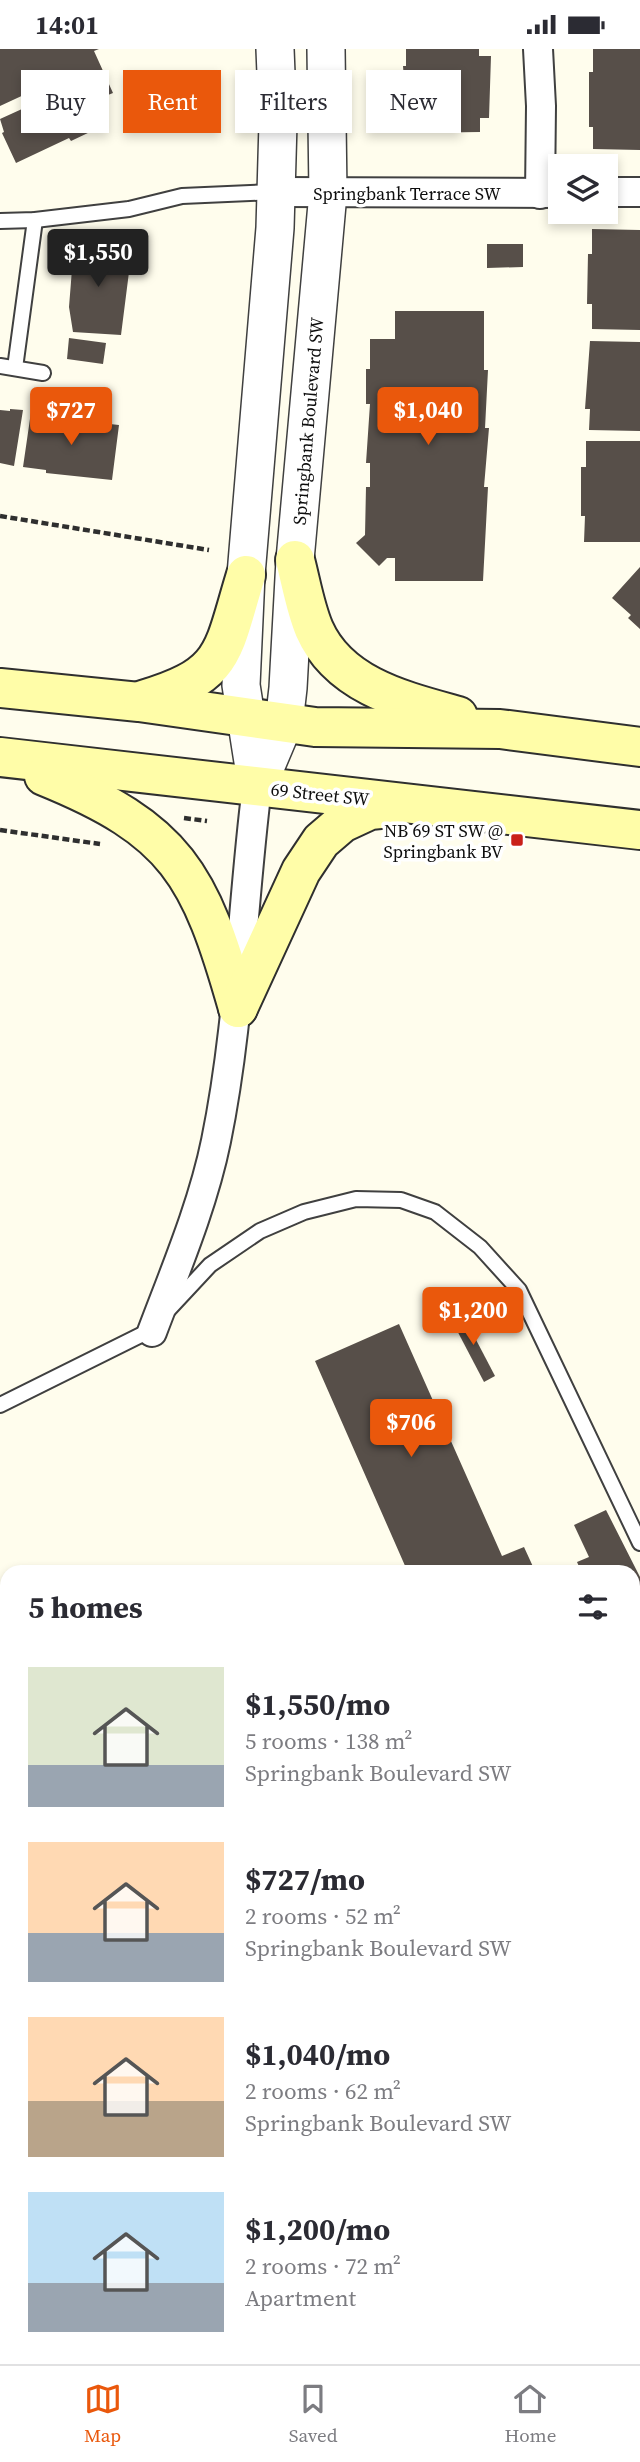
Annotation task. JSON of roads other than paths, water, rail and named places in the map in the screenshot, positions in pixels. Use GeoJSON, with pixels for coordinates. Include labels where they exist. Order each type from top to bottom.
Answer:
{"type":"FeatureCollection","features":[{"type":"Feature","properties":{"kind":"main road"},"geometry":{"type":"LineString","coordinates":[[295,560],[314,629],[326,650],[342,668],[383,692],[500,729]]}},
{"type":"Feature","properties":{"kind":"main road"},"geometry":{"type":"LineString","coordinates":[[139,702],[182,687],[212,667],[226,639],[246,575]]}},
{"type":"Feature","properties":{"kind":"main road"},"geometry":{"type":"LineString","coordinates":[[0,688],[139,702],[315,727],[500,729],[640,747]]}},
{"type":"Feature","properties":{"kind":"main road"},"geometry":{"type":"LineString","coordinates":[[0,757],[91,795],[124,815],[168,849],[189,878],[216,932],[238,1008]]}},
{"type":"Feature","properties":{"kind":"main road","name":"69 Street SW"},"geometry":{"type":"LineString","coordinates":[[0,757],[640,830]]}},
{"type":"Feature","properties":{"kind":"main road"},"geometry":{"type":"LineString","coordinates":[[238,1008],[301,871],[321,841],[342,823],[370,810],[412,805]]}},
{"type":"Feature","properties":{"kind":"street","name":"Springbank Boulevard SW"},"geometry":{"type":"LineString","coordinates":[[152,1332],[180,1259],[216,1143],[238,1008],[257,787],[241,685],[246,575],[275,192],[278,123],[275,49]]}},
{"type":"Feature","properties":{"kind":"street","name":"Springbank Boulevard SW"},"geometry":{"type":"LineString","coordinates":[[257,787],[284,723],[295,560],[328,193],[326,49]]}},
{"type":"Feature","properties":{"kind":"street","name":"Springbank Terrace SW"},"geometry":{"type":"LineString","coordinates":[[538,49],[548,169]]}},
{"type":"Feature","properties":{"kind":"street","name":"Springbank Terrace SW"},"geometry":{"type":"LineString","coordinates":[[275,192],[548,193]]}},
{"type":"Feature","properties":{"kind":"street"},"geometry":{"type":"LineString","coordinates":[[618,192],[640,192]]}},
{"type":"Feature","properties":{"kind":"lane"},"geometry":{"type":"LineString","coordinates":[[0,221],[35,220],[129,209],[182,196],[275,192]]}},
{"type":"Feature","properties":{"kind":"lane"},"geometry":{"type":"LineString","coordinates":[[15,368],[35,220]]}},
{"type":"Feature","properties":{"kind":"lane"},"geometry":{"type":"LineString","coordinates":[[0,366],[43,373]]}},
{"type":"Feature","properties":{"kind":"lane"},"geometry":{"type":"LineString","coordinates":[[0,1405],[152,1332],[175,1302],[211,1265],[260,1231],[304,1212],[356,1199],[401,1200],[435,1212],[480,1247],[519,1290],[640,1543]]}},
{"type":"Feature","properties":{"kind":"place","name":"NB 69 ST SW @ Springbank BV"},"geometry":{"type":"Point","coordinates":[517,840]}}]}
